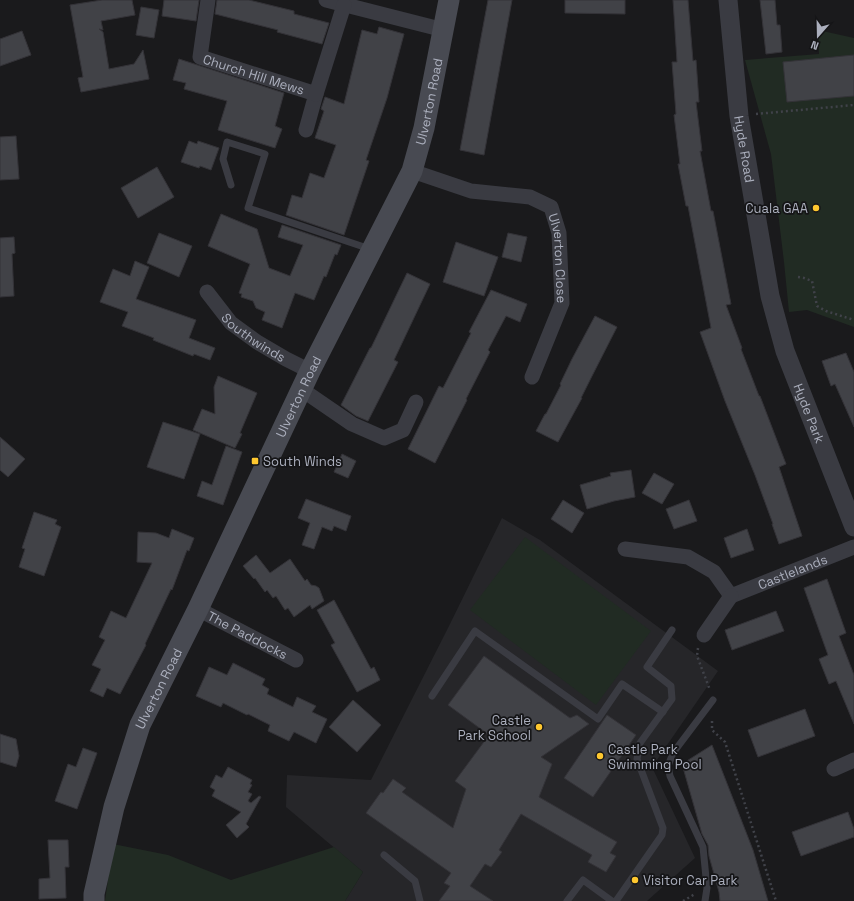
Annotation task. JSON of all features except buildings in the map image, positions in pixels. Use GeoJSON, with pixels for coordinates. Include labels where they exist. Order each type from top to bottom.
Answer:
{"type":"FeatureCollection","features":[{"type":"Feature","properties":{"kind":"main road","name":"Ulverton Road"},"geometry":{"type":"LineString","coordinates":[[94,901],[94,894],[114,807],[140,725],[198,609],[306,380],[412,171],[424,128],[449,0]]}},
{"type":"Feature","properties":{"kind":"street","name":"Church Hill Mews"},"geometry":{"type":"LineString","coordinates":[[208,0],[200,57],[316,94]]}},
{"type":"Feature","properties":{"kind":"street"},"geometry":{"type":"LineString","coordinates":[[326,0],[444,30]]}},
{"type":"Feature","properties":{"kind":"street","name":"Hyde Road"},"geometry":{"type":"LineString","coordinates":[[728,0],[739,116],[770,296]]}},
{"type":"Feature","properties":{"kind":"street","name":"Church Hill Mews"},"geometry":{"type":"LineString","coordinates":[[306,130],[344,5]]}},
{"type":"Feature","properties":{"kind":"street","name":"Ulverton Close"},"geometry":{"type":"LineString","coordinates":[[412,171],[471,191],[530,197],[551,207],[559,233],[562,303],[532,377]]}},
{"type":"Feature","properties":{"kind":"street","name":"Southwinds"},"geometry":{"type":"LineString","coordinates":[[207,292],[231,323],[257,342],[286,359],[352,424],[384,438],[403,430],[416,402]]}},
{"type":"Feature","properties":{"kind":"street","name":"Hyde Park"},"geometry":{"type":"LineString","coordinates":[[770,296],[785,351],[854,527]]}},
{"type":"Feature","properties":{"kind":"street","name":"Castlelands"},"geometry":{"type":"LineString","coordinates":[[731,596],[854,547]]}},
{"type":"Feature","properties":{"kind":"street"},"geometry":{"type":"LineString","coordinates":[[625,549],[688,557],[714,572],[731,596],[704,635]]}},
{"type":"Feature","properties":{"kind":"street","name":"The Paddocks"},"geometry":{"type":"LineString","coordinates":[[198,609],[296,660]]}},
{"type":"Feature","properties":{"kind":"street"},"geometry":{"type":"LineString","coordinates":[[834,769],[854,760]]}},
{"type":"Feature","properties":{"kind":"lane"},"geometry":{"type":"LineString","coordinates":[[231,185],[223,159],[228,142],[265,154],[248,208],[372,250]]}},
{"type":"Feature","properties":{"kind":"lane"},"geometry":{"type":"LineString","coordinates":[[616,901],[662,835],[663,828],[637,759],[640,743],[672,699],[671,686],[647,667],[672,630]]}},
{"type":"Feature","properties":{"kind":"lane"},"geometry":{"type":"LineString","coordinates":[[432,696],[475,631],[598,719],[622,684],[662,712]]}},
{"type":"Feature","properties":{"kind":"lane"},"geometry":{"type":"LineString","coordinates":[[705,901],[707,888],[703,848],[670,776],[668,766],[673,753],[713,700]]}},
{"type":"Feature","properties":{"kind":"lane"},"geometry":{"type":"LineString","coordinates":[[384,855],[415,881],[420,901]]}},
{"type":"Feature","properties":{"kind":"lane"},"geometry":{"type":"LineString","coordinates":[[567,901],[583,880],[612,901]]}},
{"type":"Feature","properties":{"kind":"path"},"geometry":{"type":"LineString","coordinates":[[739,116],[854,105]]}},
{"type":"Feature","properties":{"kind":"path"},"geometry":{"type":"LineString","coordinates":[[798,277],[812,281],[817,306],[854,320]]}},
{"type":"Feature","properties":{"kind":"path"},"geometry":{"type":"LineString","coordinates":[[704,635],[698,645],[697,656],[713,700],[712,730],[725,742],[777,901]]}},
{"type":"Feature","properties":{"kind":"shaded area","name":"Cuala GAA"},"geometry":{"type":"Polygon","coordinates":[[[818,30],[854,38],[854,327],[807,310],[789,312],[771,154],[745,60],[819,54],[818,30]]]}},
{"type":"Feature","properties":{"kind":"shaded area","name":"Castle Park School"},"geometry":{"type":"Polygon","coordinates":[[[502,518],[540,540],[718,671],[652,767],[695,858],[647,901],[345,901],[363,872],[286,807],[287,775],[371,780],[502,518]]]}},
{"type":"Feature","properties":{"kind":"shaded area"},"geometry":{"type":"Polygon","coordinates":[[[525,537],[651,631],[596,705],[470,610],[525,537]]]}},
{"type":"Feature","properties":{"kind":"shaded area"},"geometry":{"type":"Polygon","coordinates":[[[113,844],[168,855],[231,880],[334,847],[363,872],[345,901],[105,901],[113,844]]]}},
{"type":"Feature","properties":{"kind":"place","name":"Cuala GAA"},"geometry":{"type":"Point","coordinates":[816,208]}},
{"type":"Feature","properties":{"kind":"place","name":"South Winds"},"geometry":{"type":"Point","coordinates":[255,461]}},
{"type":"Feature","properties":{"kind":"place","name":"Castle Park School"},"geometry":{"type":"Point","coordinates":[539,727]}},
{"type":"Feature","properties":{"kind":"place","name":"Castle Park Swimming Pool"},"geometry":{"type":"Point","coordinates":[600,756]}},
{"type":"Feature","properties":{"kind":"place","name":"Visitor Car Park"},"geometry":{"type":"Point","coordinates":[635,880]}}]}
